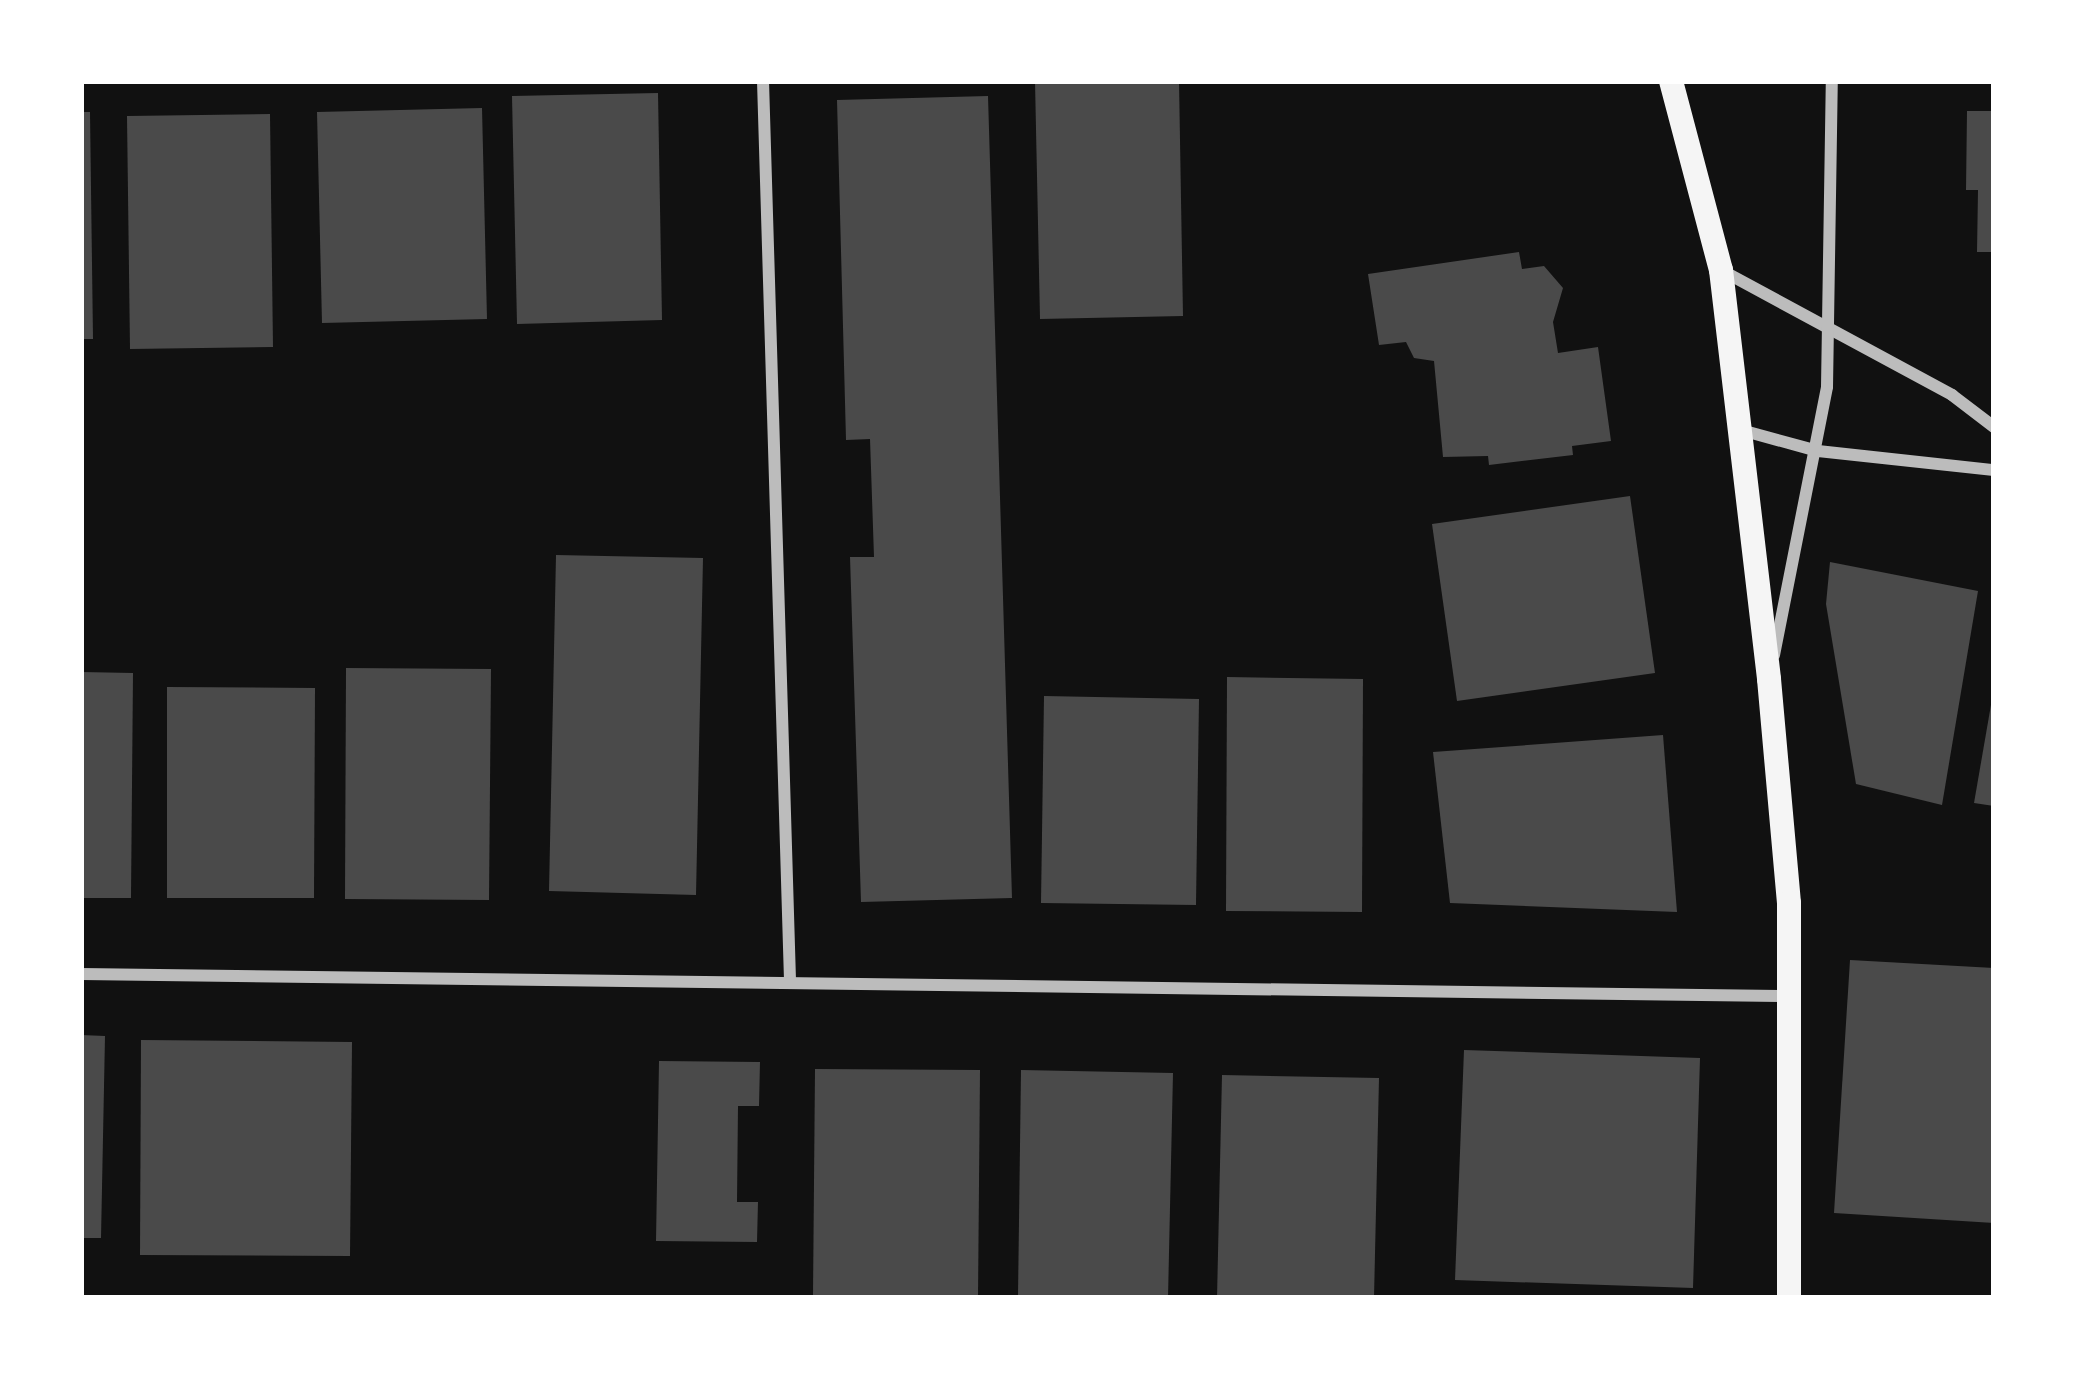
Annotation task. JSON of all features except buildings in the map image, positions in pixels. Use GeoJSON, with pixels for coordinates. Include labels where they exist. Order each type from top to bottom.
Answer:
{"type":"FeatureCollection","features":[{"type":"Feature","properties":{"kind":"main road"},"geometry":{"type":"LineString","coordinates":[[1671,81],[1720,270],[1769,679],[1792,997],[1789,1298]]}},
{"type":"Feature","properties":{"kind":"street"},"geometry":{"type":"LineString","coordinates":[[764,81],[790,979]]}},
{"type":"Feature","properties":{"kind":"street"},"geometry":{"type":"LineString","coordinates":[[1769,679],[1818,451],[1832,327],[1832,81]]}},
{"type":"Feature","properties":{"kind":"street"},"geometry":{"type":"LineString","coordinates":[[1720,270],[1832,327],[1994,427]]}},
{"type":"Feature","properties":{"kind":"street"},"geometry":{"type":"LineString","coordinates":[[1740,430],[1818,451],[1994,470]]}},
{"type":"Feature","properties":{"kind":"street"},"geometry":{"type":"LineString","coordinates":[[81,974],[790,979],[1792,997]]}}]}
